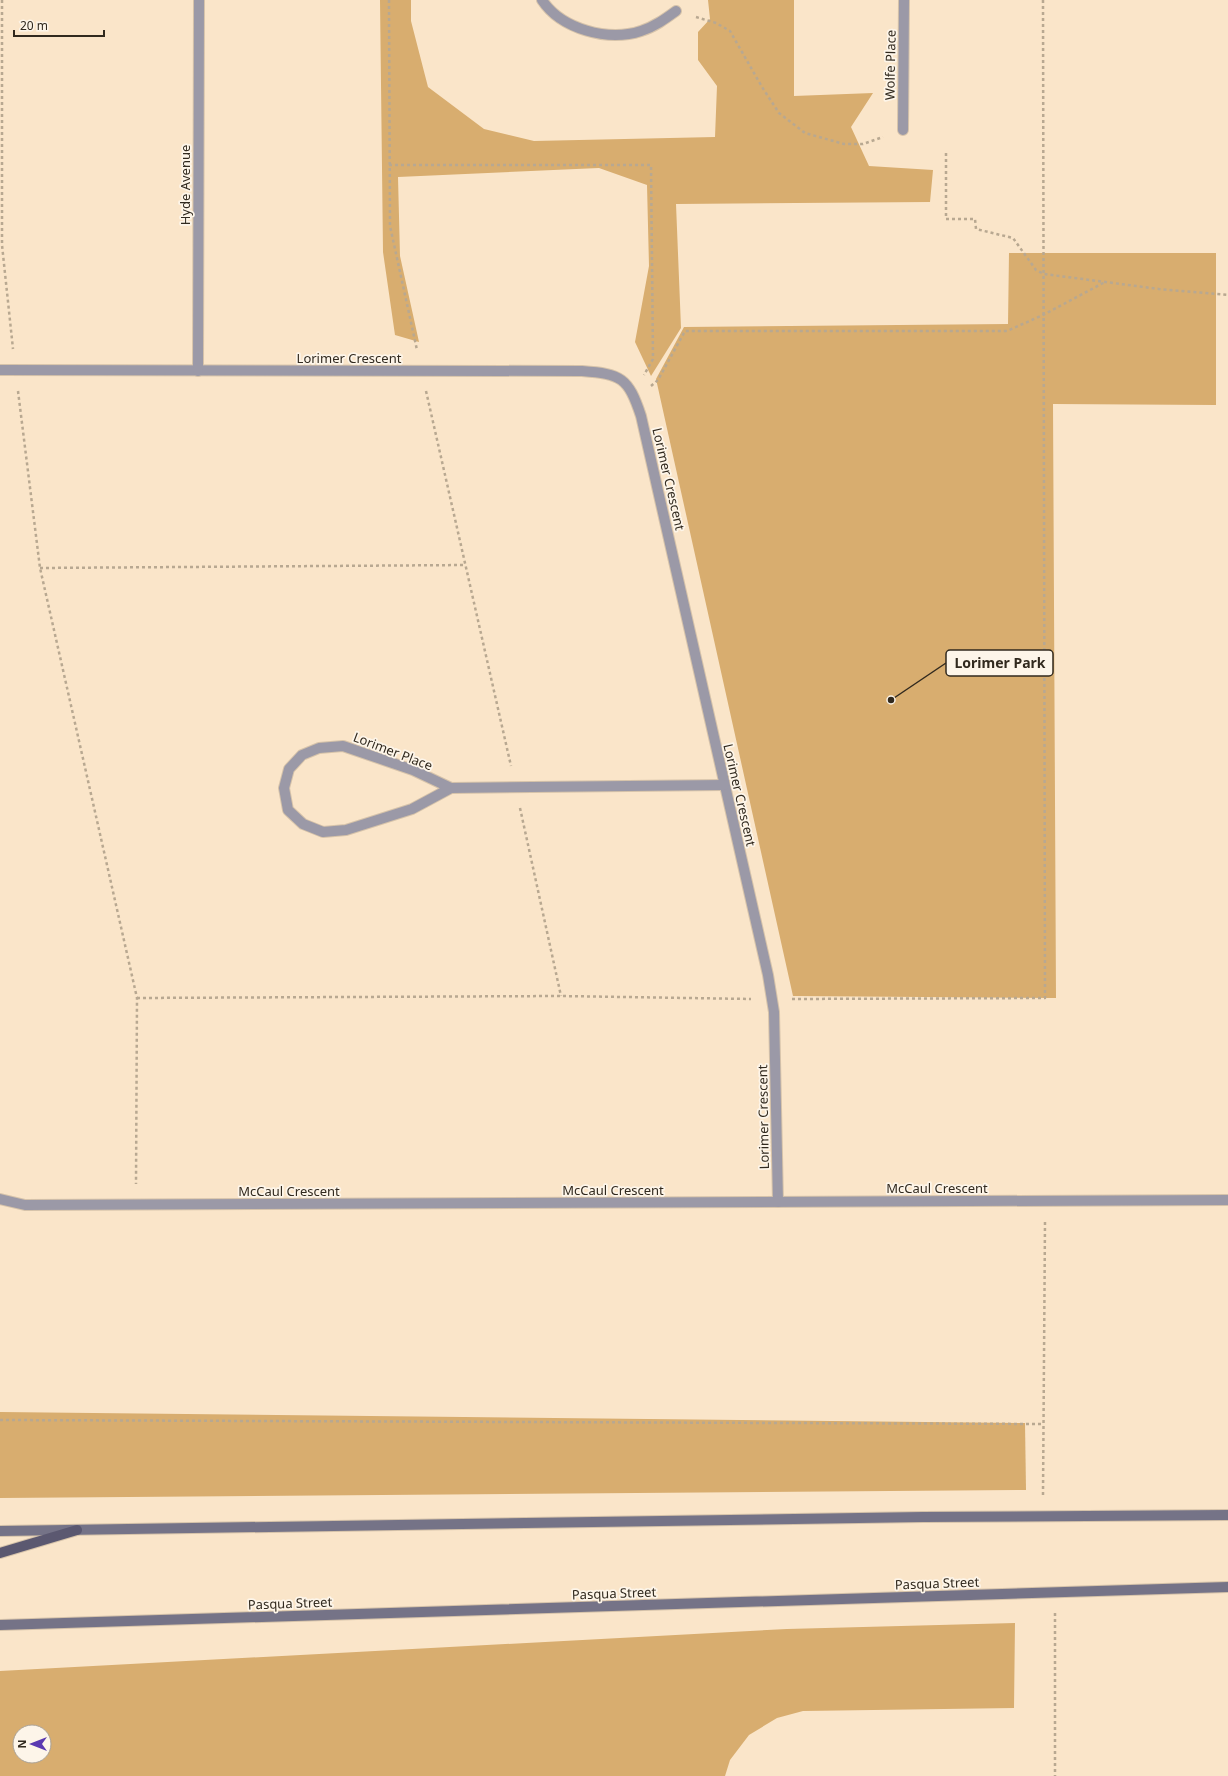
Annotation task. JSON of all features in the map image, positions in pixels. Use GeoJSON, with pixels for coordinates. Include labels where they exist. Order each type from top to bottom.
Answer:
{"type":"FeatureCollection","features":[{"type":"Feature","properties":{"kind":"main road"},"geometry":{"type":"LineString","coordinates":[[0,1532],[1043,1516],[1228,1515]]}},
{"type":"Feature","properties":{"kind":"main road"},"geometry":{"type":"LineString","coordinates":[[0,1553],[77,1530]]}},
{"type":"Feature","properties":{"kind":"main road","name":"Pasqua Street"},"geometry":{"type":"LineString","coordinates":[[0,1625],[1228,1587]]}},
{"type":"Feature","properties":{"kind":"street","name":"Hyde Avenue"},"geometry":{"type":"LineString","coordinates":[[198,371],[199,0]]}},
{"type":"Feature","properties":{"kind":"street"},"geometry":{"type":"LineString","coordinates":[[542,0],[560,19],[576,27],[596,33],[619,34],[641,31],[660,22],[676,11]]}},
{"type":"Feature","properties":{"kind":"street","name":"Wolfe Place"},"geometry":{"type":"LineString","coordinates":[[903,130],[904,0]]}},
{"type":"Feature","properties":{"kind":"street","name":"Lorimer Crescent"},"geometry":{"type":"LineString","coordinates":[[0,370],[582,371],[603,373],[622,379],[635,398],[641,416],[772,999],[774,1012],[778,1202]]}},
{"type":"Feature","properties":{"kind":"street","name":"Lorimer Place"},"geometry":{"type":"LineString","coordinates":[[451,788],[412,809],[346,830],[323,832],[302,824],[288,810],[284,788],[289,769],[302,756],[319,748],[343,746],[412,770],[451,788],[724,785]]}},
{"type":"Feature","properties":{"kind":"street","name":"McCaul Crescent"},"geometry":{"type":"LineString","coordinates":[[0,1199],[25,1205],[1228,1200]]}},
{"type":"Feature","properties":{"kind":"path"},"geometry":{"type":"LineString","coordinates":[[2,0],[2,245],[15,370],[40,568],[137,998],[136,1205]]}},
{"type":"Feature","properties":{"kind":"path"},"geometry":{"type":"LineString","coordinates":[[389,0],[390,226],[516,787],[561,996]]}},
{"type":"Feature","properties":{"kind":"path"},"geometry":{"type":"LineString","coordinates":[[137,998],[561,996],[772,999],[1045,998],[1043,315],[1044,0]]}},
{"type":"Feature","properties":{"kind":"path"},"geometry":{"type":"LineString","coordinates":[[676,11],[716,23],[730,31],[762,88],[779,113],[805,133],[844,144],[864,144],[903,130]]}},
{"type":"Feature","properties":{"kind":"path"},"geometry":{"type":"LineString","coordinates":[[946,152],[946,218],[975,218],[976,229],[1013,238],[1036,270],[1044,274],[1228,295]]}},
{"type":"Feature","properties":{"kind":"path"},"geometry":{"type":"LineString","coordinates":[[389,165],[651,165],[653,359],[635,398]]}},
{"type":"Feature","properties":{"kind":"path"},"geometry":{"type":"LineString","coordinates":[[635,398],[658,380],[685,331],[1007,331],[1043,315],[1106,282]]}},
{"type":"Feature","properties":{"kind":"path"},"geometry":{"type":"LineString","coordinates":[[40,568],[466,565]]}},
{"type":"Feature","properties":{"kind":"path"},"geometry":{"type":"LineString","coordinates":[[1043,1516],[1045,1201]]}},
{"type":"Feature","properties":{"kind":"path"},"geometry":{"type":"LineString","coordinates":[[0,1420],[1043,1424]]}},
{"type":"Feature","properties":{"kind":"path"},"geometry":{"type":"LineString","coordinates":[[1055,1593],[1055,1776]]}},
{"type":"Feature","properties":{"kind":"shaded area"},"geometry":{"type":"Polygon","coordinates":[[[380,0],[411,0],[411,21],[428,87],[484,129],[534,141],[715,137],[717,86],[698,60],[698,32],[710,19],[708,0],[794,0],[794,96],[873,93],[851,127],[869,166],[933,170],[930,202],[676,204],[681,328],[651,376],[635,342],[649,266],[647,185],[599,168],[398,177],[400,256],[419,342],[395,335],[383,252],[380,0]]]}},
{"type":"Feature","properties":{"kind":"shaded area"},"geometry":{"type":"Polygon","coordinates":[[[1009,253],[1216,253],[1216,405],[1053,404],[1056,998],[793,996],[656,379],[684,327],[1008,324],[1009,253]]]}},
{"type":"Feature","properties":{"kind":"shaded area"},"geometry":{"type":"Polygon","coordinates":[[[0,1412],[1025,1423],[1026,1490],[0,1498],[0,1412]]]}},
{"type":"Feature","properties":{"kind":"shaded area"},"geometry":{"type":"Polygon","coordinates":[[[1015,1623],[1014,1708],[803,1711],[777,1718],[749,1735],[730,1760],[725,1776],[0,1776],[0,1671],[787,1629],[1015,1623]]]}},
{"type":"Feature","properties":{"kind":"place","name":"Lorimer Park"},"geometry":{"type":"Point","coordinates":[891,700]}}]}
